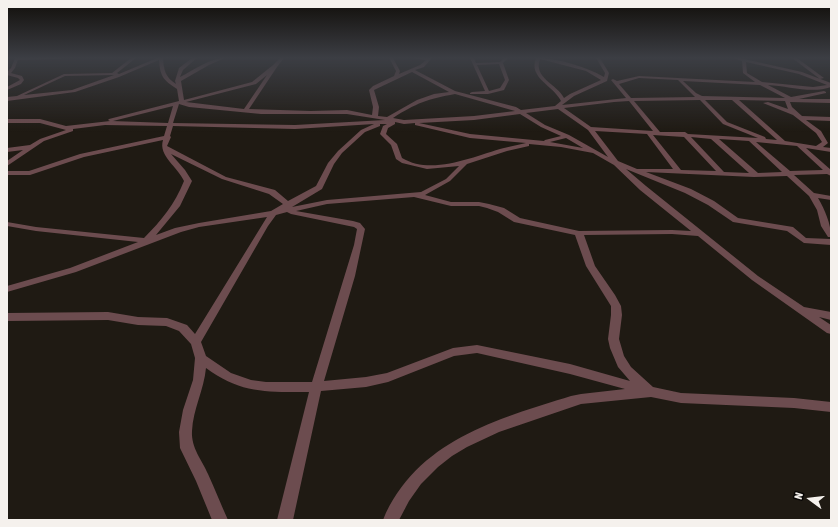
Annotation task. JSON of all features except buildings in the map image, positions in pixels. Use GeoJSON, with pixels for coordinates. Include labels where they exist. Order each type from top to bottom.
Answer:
{"type":"FeatureCollection","features":[{"type":"Feature","properties":{"kind":"street"},"geometry":{"type":"LineString","coordinates":[[7,89],[19,83]]}},
{"type":"Feature","properties":{"kind":"street"},"geometry":{"type":"LineString","coordinates":[[14,99],[48,83]]}},
{"type":"Feature","properties":{"kind":"street"},"geometry":{"type":"LineString","coordinates":[[7,99],[73,91],[98,83]]}},
{"type":"Feature","properties":{"kind":"street"},"geometry":{"type":"LineString","coordinates":[[171,83],[179,88]]}},
{"type":"Feature","properties":{"kind":"street"},"geometry":{"type":"LineString","coordinates":[[148,241],[166,222],[175,208],[188,181],[186,175],[169,156],[165,148],[169,126],[180,98],[177,83]]}},
{"type":"Feature","properties":{"kind":"street"},"geometry":{"type":"LineString","coordinates":[[7,164],[51,136],[255,83]]}},
{"type":"Feature","properties":{"kind":"street"},"geometry":{"type":"LineString","coordinates":[[246,110],[264,83]]}},
{"type":"Feature","properties":{"kind":"street"},"geometry":{"type":"LineString","coordinates":[[375,116],[376,107],[372,90],[384,83]]}},
{"type":"Feature","properties":{"kind":"street"},"geometry":{"type":"LineString","coordinates":[[434,83],[458,93],[508,105],[543,126],[567,136],[616,163],[688,191],[711,203],[736,220],[790,230],[804,240],[831,242]]}},
{"type":"Feature","properties":{"kind":"street"},"geometry":{"type":"LineString","coordinates":[[483,83],[488,93]]}},
{"type":"Feature","properties":{"kind":"street"},"geometry":{"type":"LineString","coordinates":[[287,208],[319,187],[335,157],[356,137],[370,128],[388,121],[414,103],[435,96],[499,91],[505,86],[506,83]]}},
{"type":"Feature","properties":{"kind":"street"},"geometry":{"type":"LineString","coordinates":[[547,83],[560,93],[563,101]]}},
{"type":"Feature","properties":{"kind":"street"},"geometry":{"type":"LineString","coordinates":[[558,106],[572,95],[599,83]]}},
{"type":"Feature","properties":{"kind":"street"},"geometry":{"type":"LineString","coordinates":[[616,83],[646,121],[657,132]]}},
{"type":"Feature","properties":{"kind":"street"},"geometry":{"type":"LineString","coordinates":[[683,83],[727,124],[774,141],[831,150]]}},
{"type":"Feature","properties":{"kind":"street"},"geometry":{"type":"LineString","coordinates":[[752,83],[820,88],[831,85]]}},
{"type":"Feature","properties":{"kind":"street"},"geometry":{"type":"LineString","coordinates":[[760,83],[790,100]]}},
{"type":"Feature","properties":{"kind":"street"},"geometry":{"type":"LineString","coordinates":[[816,148],[825,143],[828,139],[798,116],[787,105],[787,102],[813,93],[831,92]]}},
{"type":"Feature","properties":{"kind":"street"},"geometry":{"type":"LineString","coordinates":[[179,103],[246,110],[311,113],[347,112],[375,116],[388,121],[404,122],[474,118],[522,113],[558,106],[630,100],[701,98],[831,101]]}},
{"type":"Feature","properties":{"kind":"street"},"geometry":{"type":"LineString","coordinates":[[734,99],[784,143]]}},
{"type":"Feature","properties":{"kind":"street"},"geometry":{"type":"LineString","coordinates":[[755,100],[781,107],[798,116],[831,119]]}},
{"type":"Feature","properties":{"kind":"street"},"geometry":{"type":"LineString","coordinates":[[558,106],[590,129],[616,163],[642,188],[755,278],[831,330]]}},
{"type":"Feature","properties":{"kind":"street"},"geometry":{"type":"LineString","coordinates":[[7,121],[40,122],[66,128],[94,124],[295,127],[388,121],[404,122],[470,136],[561,145],[595,152]]}},
{"type":"Feature","properties":{"kind":"street"},"geometry":{"type":"LineString","coordinates":[[395,122],[385,127],[383,134],[394,144],[399,159],[404,162],[427,167],[465,163],[506,149],[567,136]]}},
{"type":"Feature","properties":{"kind":"street"},"geometry":{"type":"LineString","coordinates":[[590,129],[657,132],[774,141]]}},
{"type":"Feature","properties":{"kind":"street"},"geometry":{"type":"LineString","coordinates":[[648,132],[678,171]]}},
{"type":"Feature","properties":{"kind":"street"},"geometry":{"type":"LineString","coordinates":[[685,134],[722,174]]}},
{"type":"Feature","properties":{"kind":"street"},"geometry":{"type":"LineString","coordinates":[[7,174],[30,173],[82,155],[168,137]]}},
{"type":"Feature","properties":{"kind":"street"},"geometry":{"type":"LineString","coordinates":[[714,137],[756,175]]}},
{"type":"Feature","properties":{"kind":"street"},"geometry":{"type":"LineString","coordinates":[[751,140],[812,195],[821,210],[825,226],[831,235]]}},
{"type":"Feature","properties":{"kind":"street"},"geometry":{"type":"LineString","coordinates":[[799,145],[830,173]]}},
{"type":"Feature","properties":{"kind":"street"},"geometry":{"type":"LineString","coordinates":[[7,150],[34,147]]}},
{"type":"Feature","properties":{"kind":"street"},"geometry":{"type":"LineString","coordinates":[[165,148],[224,178],[272,192],[287,208],[350,223],[357,225],[361,229],[354,263],[316,386],[285,520]]}},
{"type":"Feature","properties":{"kind":"street"},"geometry":{"type":"LineString","coordinates":[[7,289],[73,270],[178,230],[274,212],[287,208],[327,202],[412,195],[433,189],[448,180],[465,163]]}},
{"type":"Feature","properties":{"kind":"street"},"geometry":{"type":"LineString","coordinates":[[634,169],[756,175],[830,173]]}},
{"type":"Feature","properties":{"kind":"street"},"geometry":{"type":"LineString","coordinates":[[412,195],[451,204],[479,204],[489,206],[501,210],[517,220],[579,233],[672,232],[699,234]]}},
{"type":"Feature","properties":{"kind":"street"},"geometry":{"type":"LineString","coordinates":[[812,195],[831,198]]}},
{"type":"Feature","properties":{"kind":"street"},"geometry":{"type":"LineString","coordinates":[[821,210],[831,210]]}},
{"type":"Feature","properties":{"kind":"street"},"geometry":{"type":"LineString","coordinates":[[196,342],[264,226],[274,212]]}},
{"type":"Feature","properties":{"kind":"street"},"geometry":{"type":"LineString","coordinates":[[7,224],[36,229],[148,241]]}},
{"type":"Feature","properties":{"kind":"street"},"geometry":{"type":"LineString","coordinates":[[579,233],[582,248],[587,260],[596,276],[610,294],[616,307],[613,332],[616,349],[624,368],[631,377],[655,393]]}},
{"type":"Feature","properties":{"kind":"street"},"geometry":{"type":"LineString","coordinates":[[800,309],[831,316]]}},
{"type":"Feature","properties":{"kind":"street"},"geometry":{"type":"LineString","coordinates":[[7,317],[108,316],[138,321],[167,322],[183,328],[196,342],[201,358],[199,380],[189,410],[185,432],[187,448],[202,477],[220,520]]}},
{"type":"Feature","properties":{"kind":"street"},"geometry":{"type":"LineString","coordinates":[[201,358],[227,376],[250,385],[266,387],[316,386],[351,384],[388,377],[454,352],[477,349],[591,375],[655,393],[681,398],[794,403],[831,408]]}},
{"type":"Feature","properties":{"kind":"street"},"geometry":{"type":"LineString","coordinates":[[391,520],[404,494],[421,474],[438,459],[468,440],[502,423],[579,400],[610,395],[655,393]]}}]}
